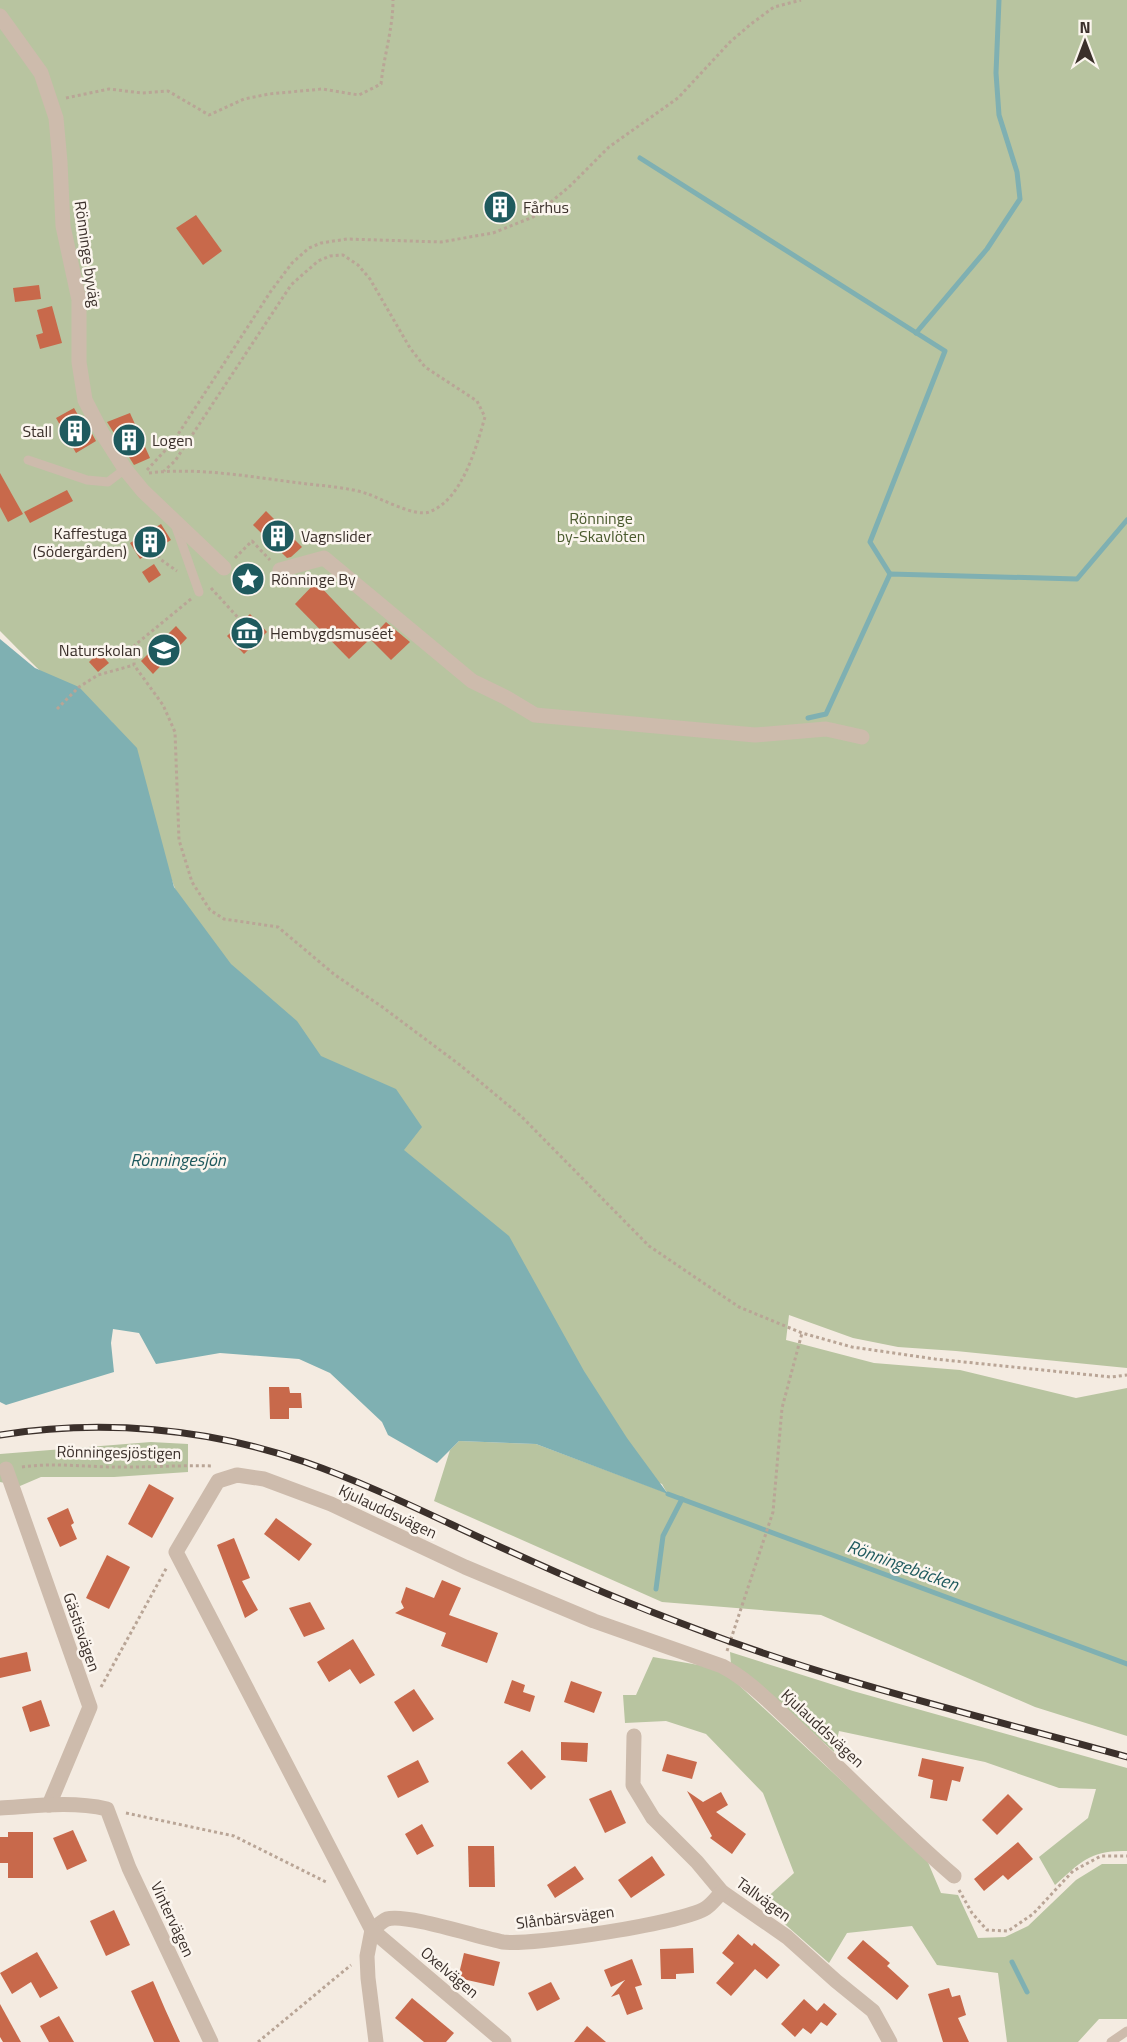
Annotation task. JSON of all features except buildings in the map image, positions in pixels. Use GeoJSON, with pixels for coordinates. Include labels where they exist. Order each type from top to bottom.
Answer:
{"type":"FeatureCollection","features":[{"type":"Feature","properties":{"kind":"street","name":"Rönninge byväg"},"geometry":{"type":"LineString","coordinates":[[0,16],[41,73],[56,118],[63,226],[79,300],[79,362],[86,400],[102,433],[125,470],[142,491],[224,568]]}},
{"type":"Feature","properties":{"kind":"street"},"geometry":{"type":"LineString","coordinates":[[280,570],[324,558],[472,681],[535,715],[755,735],[826,729],[862,737]]}},
{"type":"Feature","properties":{"kind":"street","name":"Gästisvägen"},"geometry":{"type":"LineString","coordinates":[[6,1469],[90,1707]]}},
{"type":"Feature","properties":{"kind":"street"},"geometry":{"type":"LineString","coordinates":[[237,1475],[218,1481],[176,1552],[372,1930],[367,1956],[376,2042]]}},
{"type":"Feature","properties":{"kind":"street","name":"Kjulauddsvägen"},"geometry":{"type":"LineString","coordinates":[[237,1475],[264,1479],[331,1503],[465,1567],[594,1621],[722,1666],[740,1676],[822,1750],[912,1840],[954,1876]]}},
{"type":"Feature","properties":{"kind":"street"},"geometry":{"type":"LineString","coordinates":[[49,1805],[90,1707]]}},
{"type":"Feature","properties":{"kind":"street","name":"Tallvägen"},"geometry":{"type":"LineString","coordinates":[[634,1736],[633,1785],[653,1818],[697,1862],[722,1892],[787,1937],[873,2011],[890,2042]]}},
{"type":"Feature","properties":{"kind":"street"},"geometry":{"type":"LineString","coordinates":[[0,1808],[91,1805],[107,1809]]}},
{"type":"Feature","properties":{"kind":"street","name":"Vintervägen"},"geometry":{"type":"LineString","coordinates":[[107,1809],[129,1868],[211,2042]]}},
{"type":"Feature","properties":{"kind":"street","name":"Slånbärsvägen"},"geometry":{"type":"LineString","coordinates":[[372,1930],[387,1919],[408,1919],[506,1942],[563,1938],[626,1929],[683,1916],[705,1908],[722,1892]]}},
{"type":"Feature","properties":{"kind":"street","name":"Oxelvägen"},"geometry":{"type":"LineString","coordinates":[[372,1930],[504,2042]]}},
{"type":"Feature","properties":{"kind":"lane"},"geometry":{"type":"LineString","coordinates":[[28,460],[87,480],[108,482],[125,470]]}},
{"type":"Feature","properties":{"kind":"lane"},"geometry":{"type":"LineString","coordinates":[[173,519],[199,592]]}},
{"type":"Feature","properties":{"kind":"lane"},"geometry":{"type":"LineString","coordinates":[[1112,2042],[1127,2031]]}},
{"type":"Feature","properties":{"kind":"path"},"geometry":{"type":"LineString","coordinates":[[50,101],[110,89],[141,93],[168,91],[209,115],[244,99],[280,92],[322,88],[359,95],[381,84],[393,0]]}},
{"type":"Feature","properties":{"kind":"path"},"geometry":{"type":"LineString","coordinates":[[164,471],[175,461],[291,285],[318,261],[330,256],[343,255],[358,265],[370,279],[410,348],[425,367],[477,402],[485,417],[475,451],[453,495],[441,506],[426,513],[396,506],[366,493],[315,485],[203,472],[143,473],[173,442],[271,291],[292,263],[309,248],[321,243],[347,239],[441,242],[493,233],[533,217],[570,186],[609,147],[678,98],[730,42],[751,24],[774,7],[801,0]]}},
{"type":"Feature","properties":{"kind":"path"},"geometry":{"type":"LineString","coordinates":[[224,568],[252,541],[280,570]]}},
{"type":"Feature","properties":{"kind":"path"},"geometry":{"type":"LineString","coordinates":[[155,550],[160,559],[183,574],[193,572]]}},
{"type":"Feature","properties":{"kind":"path"},"geometry":{"type":"LineString","coordinates":[[242,622],[208,584],[135,645],[134,665],[164,705],[175,732],[179,840],[192,882],[210,910],[224,919],[278,927],[335,975],[460,1065],[521,1116],[649,1246],[739,1307],[802,1333],[852,1347],[935,1359],[1111,1377],[1127,1375]]}},
{"type":"Feature","properties":{"kind":"path"},"geometry":{"type":"LineString","coordinates":[[57,709],[79,687],[98,675],[134,665]]}},
{"type":"Feature","properties":{"kind":"path"},"geometry":{"type":"LineString","coordinates":[[722,1666],[773,1512],[782,1408],[802,1333]]}},
{"type":"Feature","properties":{"kind":"path","name":"Rönningesjöstigen"},"geometry":{"type":"LineString","coordinates":[[6,1469],[46,1463],[129,1467],[178,1464],[217,1466],[237,1475]]}},
{"type":"Feature","properties":{"kind":"path"},"geometry":{"type":"LineString","coordinates":[[90,1707],[176,1552]]}},
{"type":"Feature","properties":{"kind":"path"},"geometry":{"type":"LineString","coordinates":[[107,1809],[234,1836],[355,1896]]}},
{"type":"Feature","properties":{"kind":"path"},"geometry":{"type":"LineString","coordinates":[[954,1876],[972,1913],[987,1930],[1008,1931],[1033,1914],[1073,1871],[1101,1856],[1127,1856]]}},
{"type":"Feature","properties":{"kind":"path"},"geometry":{"type":"LineString","coordinates":[[258,2042],[356,1960],[367,1956]]}},
{"type":"Feature","properties":{"kind":"green space","name":"Rönninge by-Skavlöten"},"geometry":{"type":"Polygon","coordinates":[[[0,0],[1127,0],[1127,1368],[898,1347],[853,1338],[789,1315],[786,1340],[874,1363],[960,1370],[1076,1398],[1127,1388],[1127,1736],[1035,1707],[821,1615],[662,1602],[434,1501],[450,1450],[459,1441],[536,1444],[667,1493],[662,1484],[631,1472],[326,1063],[202,960],[112,722],[56,685],[0,631],[0,0]]]}},
{"type":"Feature","properties":{"kind":"green space"},"geometry":{"type":"Polygon","coordinates":[[[151,1442],[188,1444],[188,1472],[114,1477],[41,1477],[20,1486],[0,1482],[0,1454],[151,1442]]]}},
{"type":"Feature","properties":{"kind":"green space"},"geometry":{"type":"Polygon","coordinates":[[[730,1652],[853,1691],[1127,1768],[1127,1851],[1095,1855],[1055,1885],[1039,1857],[1088,1818],[1096,1789],[1059,1788],[985,1762],[839,1731],[834,1752],[756,1682],[731,1664],[730,1652]]]}},
{"type":"Feature","properties":{"kind":"green space"},"geometry":{"type":"Polygon","coordinates":[[[653,1657],[710,1667],[728,1675],[927,1860],[941,1893],[958,1895],[978,1938],[1005,1937],[1028,1926],[1076,1880],[1102,1864],[1127,1864],[1127,2019],[1099,2019],[1078,2042],[1007,2042],[998,1973],[937,1965],[912,1926],[847,1933],[829,1963],[761,1903],[794,1873],[763,1793],[706,1734],[666,1721],[625,1723],[623,1695],[636,1695],[653,1657]]]}},
{"type":"Feature","properties":{"kind":"water","name":"Rönningesjön"},"geometry":{"type":"Polygon","coordinates":[[[0,639],[35,668],[79,687],[137,748],[174,887],[231,964],[297,1021],[321,1056],[396,1089],[422,1127],[404,1150],[509,1236],[584,1371],[627,1438],[668,1494],[536,1444],[459,1441],[437,1463],[388,1435],[382,1422],[330,1373],[299,1359],[220,1353],[156,1364],[139,1333],[113,1329],[111,1343],[114,1372],[6,1405],[0,1402],[0,639]]]}},
{"type":"Feature","properties":{"kind":"waterway"},"geometry":{"type":"LineString","coordinates":[[916,333],[987,249],[1020,199],[1017,172],[999,115],[996,73],[999,0]]}},
{"type":"Feature","properties":{"kind":"waterway"},"geometry":{"type":"LineString","coordinates":[[640,158],[945,351],[870,542],[890,574]]}},
{"type":"Feature","properties":{"kind":"waterway"},"geometry":{"type":"LineString","coordinates":[[808,718],[826,714],[890,574],[1077,579],[1127,520]]}},
{"type":"Feature","properties":{"kind":"waterway","name":"Rönningebäcken"},"geometry":{"type":"LineString","coordinates":[[668,1494],[1127,1664]]}},
{"type":"Feature","properties":{"kind":"waterway"},"geometry":{"type":"LineString","coordinates":[[656,1589],[663,1536],[682,1499]]}},
{"type":"Feature","properties":{"kind":"waterway"},"geometry":{"type":"LineString","coordinates":[[1012,1962],[1027,1992]]}},
{"type":"Feature","properties":{"kind":"railway"},"geometry":{"type":"LineString","coordinates":[[0,1435],[77,1428],[154,1430],[193,1434],[268,1450],[356,1482],[602,1592],[751,1649],[858,1683],[1127,1757]]}},
{"type":"Feature","properties":{"kind":"place","name":"Fårhus"},"geometry":{"type":"Point","coordinates":[500,207]}},
{"type":"Feature","properties":{"kind":"place","name":"Stall"},"geometry":{"type":"Point","coordinates":[75,431]}},
{"type":"Feature","properties":{"kind":"place","name":"Logen"},"geometry":{"type":"Point","coordinates":[129,440]}},
{"type":"Feature","properties":{"kind":"place","name":"Vagnslider"},"geometry":{"type":"Point","coordinates":[278,536]}},
{"type":"Feature","properties":{"kind":"place","name":"Kaffestuga (Södergården)"},"geometry":{"type":"Point","coordinates":[150,542]}},
{"type":"Feature","properties":{"kind":"place","name":"Rönninge By"},"geometry":{"type":"Point","coordinates":[248,579]}},
{"type":"Feature","properties":{"kind":"place","name":"Hembygdsmuséet"},"geometry":{"type":"Point","coordinates":[247,633]}},
{"type":"Feature","properties":{"kind":"place","name":"Naturskolan"},"geometry":{"type":"Point","coordinates":[164,650]}}]}
